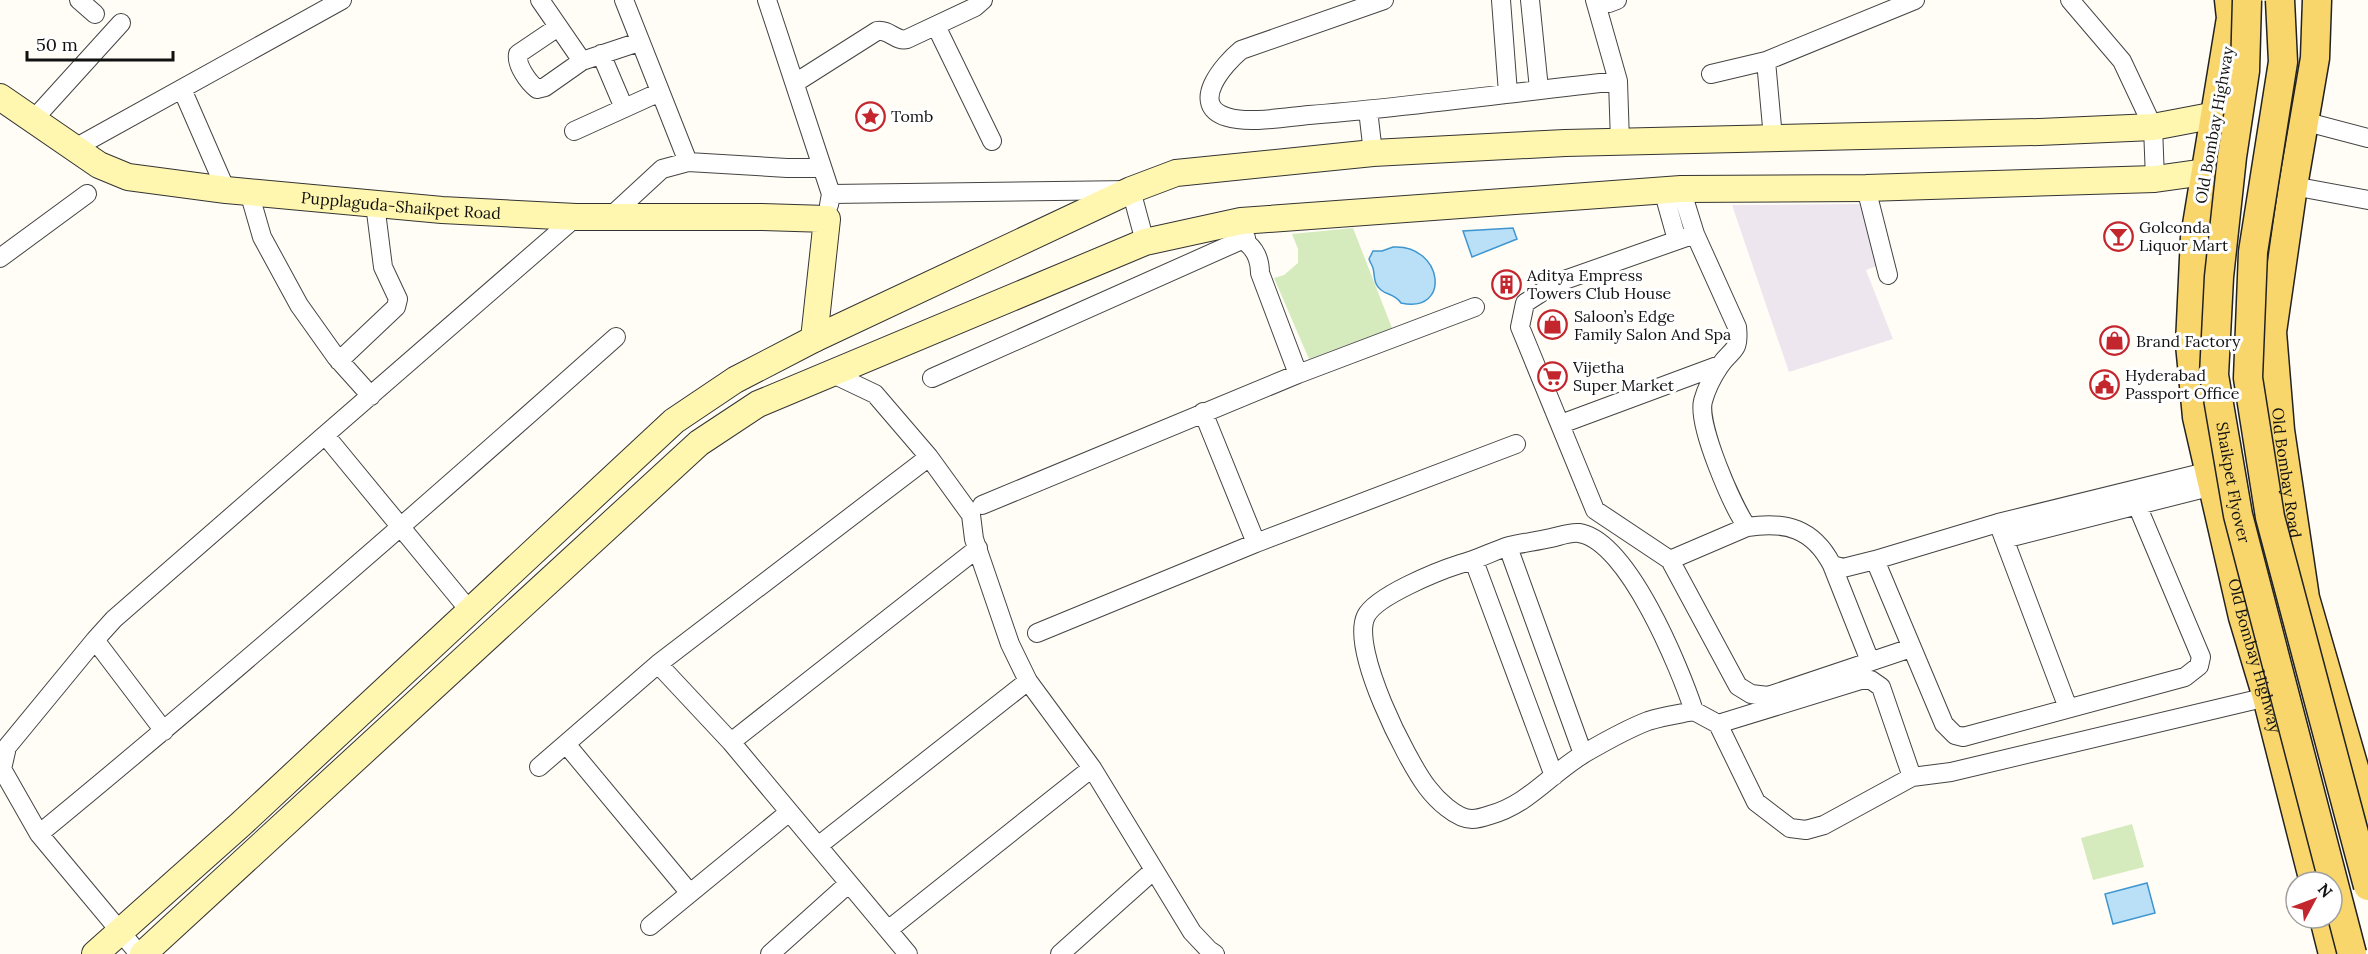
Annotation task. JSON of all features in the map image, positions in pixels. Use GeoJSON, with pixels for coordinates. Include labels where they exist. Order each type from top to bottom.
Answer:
{"type":"FeatureCollection","features":[{"type":"Feature","properties":{"kind":"main road","name":"Old Bombay Highway"},"geometry":{"type":"LineString","coordinates":[[2229,0],[2232,18],[2195,237],[2190,344],[2197,417],[2243,617],[2311,870]]}},
{"type":"Feature","properties":{"kind":"main road","name":"Shaikpet Flyover"},"geometry":{"type":"LineString","coordinates":[[2247,0],[2245,71],[2218,277],[2214,375],[2238,515],[2352,954]]}},
{"type":"Feature","properties":{"kind":"main road","name":"Shaikpet Flyover"},"geometry":{"type":"LineString","coordinates":[[2280,0],[2283,62],[2253,252],[2248,378],[2270,517],[2368,886]]}},
{"type":"Feature","properties":{"kind":"main road"},"geometry":{"type":"LineString","coordinates":[[2303,122],[2315,58],[2317,0]]}},
{"type":"Feature","properties":{"kind":"main road","name":"Old Bombay Road"},"geometry":{"type":"LineString","coordinates":[[2303,122],[2272,332],[2280,429],[2305,598],[2368,816]]}},
{"type":"Feature","properties":{"kind":"main road"},"geometry":{"type":"LineString","coordinates":[[2243,617],[2305,598]]}},
{"type":"Feature","properties":{"kind":"main road"},"geometry":{"type":"LineString","coordinates":[[2327,930],[2333,954]]}},
{"type":"Feature","properties":{"kind":"street"},"geometry":{"type":"LineString","coordinates":[[79,0],[95,14]]}},
{"type":"Feature","properties":{"kind":"street"},"geometry":{"type":"LineString","coordinates":[[74,149],[342,0]]}},
{"type":"Feature","properties":{"kind":"street"},"geometry":{"type":"LineString","coordinates":[[540,0],[582,61]]}},
{"type":"Feature","properties":{"kind":"street"},"geometry":{"type":"LineString","coordinates":[[624,0],[688,162]]}},
{"type":"Feature","properties":{"kind":"street"},"geometry":{"type":"LineString","coordinates":[[767,0],[831,194],[814,339],[833,374],[875,394],[929,457],[971,515],[974,539],[1010,644],[1028,681],[1092,768],[1192,932],[1209,953]]}},
{"type":"Feature","properties":{"kind":"street"},"geometry":{"type":"LineString","coordinates":[[795,83],[877,31],[884,30],[902,40],[975,7],[983,0]]}},
{"type":"Feature","properties":{"kind":"street"},"geometry":{"type":"LineString","coordinates":[[1384,0],[1241,50],[1216,76],[1210,96],[1211,105],[1227,117],[1250,119],[1369,116],[1508,93],[1618,81]]}},
{"type":"Feature","properties":{"kind":"street"},"geometry":{"type":"LineString","coordinates":[[1501,0],[1508,93]]}},
{"type":"Feature","properties":{"kind":"street"},"geometry":{"type":"LineString","coordinates":[[1530,0],[1539,89]]}},
{"type":"Feature","properties":{"kind":"street"},"geometry":{"type":"LineString","coordinates":[[1711,74],[1766,61],[1915,0]]}},
{"type":"Feature","properties":{"kind":"street"},"geometry":{"type":"LineString","coordinates":[[2070,0],[2122,61],[2153,127],[2156,179]]}},
{"type":"Feature","properties":{"kind":"street"},"geometry":{"type":"LineString","coordinates":[[1607,1],[1618,81],[1620,142]]}},
{"type":"Feature","properties":{"kind":"street"},"geometry":{"type":"LineString","coordinates":[[33,120],[121,23]]}},
{"type":"Feature","properties":{"kind":"street"},"geometry":{"type":"LineString","coordinates":[[936,26],[992,141]]}},
{"type":"Feature","properties":{"kind":"street"},"geometry":{"type":"LineString","coordinates":[[558,27],[518,54],[518,61],[532,85],[537,89],[545,87],[582,61],[639,42]]}},
{"type":"Feature","properties":{"kind":"street"},"geometry":{"type":"LineString","coordinates":[[601,54],[624,108]]}},
{"type":"Feature","properties":{"kind":"street"},"geometry":{"type":"LineString","coordinates":[[1766,61],[1773,138]]}},
{"type":"Feature","properties":{"kind":"street"},"geometry":{"type":"LineString","coordinates":[[182,89],[298,305],[339,361],[371,396]]}},
{"type":"Feature","properties":{"kind":"street"},"geometry":{"type":"LineString","coordinates":[[574,131],[660,92]]}},
{"type":"Feature","properties":{"kind":"street","name":"Pupplaguda-Shaikpet Road"},"geometry":{"type":"LineString","coordinates":[[0,97],[99,165],[128,177],[237,191],[375,204],[576,217],[828,219]]}},
{"type":"Feature","properties":{"kind":"street"},"geometry":{"type":"LineString","coordinates":[[95,954],[241,824],[674,421],[735,380],[814,339],[1131,190],[1176,174],[1373,153],[1620,142],[2153,127],[2216,114]]}},
{"type":"Feature","properties":{"kind":"street"},"geometry":{"type":"LineString","coordinates":[[1369,116],[1373,153]]}},
{"type":"Feature","properties":{"kind":"street"},"geometry":{"type":"LineString","coordinates":[[2303,122],[2368,138]]}},
{"type":"Feature","properties":{"kind":"street"},"geometry":{"type":"LineString","coordinates":[[610,217],[662,169],[688,162],[822,168]]}},
{"type":"Feature","properties":{"kind":"street"},"geometry":{"type":"LineString","coordinates":[[576,217],[123,612],[94,640],[3,743],[2,769],[39,834],[141,954],[699,443],[758,404],[1145,242],[1245,234],[1672,190],[1866,188],[2156,179],[2205,172]]}},
{"type":"Feature","properties":{"kind":"street"},"geometry":{"type":"LineString","coordinates":[[2293,186],[2368,200]]}},
{"type":"Feature","properties":{"kind":"street"},"geometry":{"type":"LineString","coordinates":[[1866,188],[1888,275]]}},
{"type":"Feature","properties":{"kind":"street"},"geometry":{"type":"LineString","coordinates":[[831,194],[1131,190]]}},
{"type":"Feature","properties":{"kind":"street"},"geometry":{"type":"LineString","coordinates":[[1131,190],[1145,242]]}},
{"type":"Feature","properties":{"kind":"street"},"geometry":{"type":"LineString","coordinates":[[1672,190],[1695,234],[1737,327],[1739,340],[1734,352],[1720,365],[1703,402],[1705,429],[1736,510],[1747,527]]}},
{"type":"Feature","properties":{"kind":"street"},"geometry":{"type":"LineString","coordinates":[[1672,190],[1677,240]]}},
{"type":"Feature","properties":{"kind":"street"},"geometry":{"type":"LineString","coordinates":[[0,258],[87,194]]}},
{"type":"Feature","properties":{"kind":"street"},"geometry":{"type":"LineString","coordinates":[[339,361],[396,307],[399,299],[383,267],[375,204]]}},
{"type":"Feature","properties":{"kind":"street"},"geometry":{"type":"LineString","coordinates":[[1245,234],[1260,265],[1260,273],[1298,374]]}},
{"type":"Feature","properties":{"kind":"street"},"geometry":{"type":"LineString","coordinates":[[932,378],[1245,234]]}},
{"type":"Feature","properties":{"kind":"street"},"geometry":{"type":"LineString","coordinates":[[1695,234],[1556,283],[1525,303],[1520,327],[1595,510],[1670,560],[1738,686],[1751,694],[1768,696],[1911,648]]}},
{"type":"Feature","properties":{"kind":"street"},"geometry":{"type":"LineString","coordinates":[[982,505],[1203,412],[1475,307]]}},
{"type":"Feature","properties":{"kind":"street"},"geometry":{"type":"LineString","coordinates":[[39,834],[164,731],[402,527],[616,337]]}},
{"type":"Feature","properties":{"kind":"street"},"geometry":{"type":"LineString","coordinates":[[1561,424],[1720,365]]}},
{"type":"Feature","properties":{"kind":"street"},"geometry":{"type":"LineString","coordinates":[[1203,412],[1256,543]]}},
{"type":"Feature","properties":{"kind":"street"},"geometry":{"type":"LineString","coordinates":[[326,435],[469,610]]}},
{"type":"Feature","properties":{"kind":"street"},"geometry":{"type":"LineString","coordinates":[[1037,633],[1256,543],[1516,444]]}},
{"type":"Feature","properties":{"kind":"street"},"geometry":{"type":"LineString","coordinates":[[539,766],[658,664],[929,457]]}},
{"type":"Feature","properties":{"kind":"street"},"geometry":{"type":"LineString","coordinates":[[2001,531],[2137,505],[2212,479]]}},
{"type":"Feature","properties":{"kind":"street"},"geometry":{"type":"LineString","coordinates":[[1832,565],[1843,568],[2212,479]]}},
{"type":"Feature","properties":{"kind":"street"},"geometry":{"type":"LineString","coordinates":[[1875,560],[1944,724],[1955,735],[1964,736],[2185,677],[2199,666],[2201,657],[2137,505]]}},
{"type":"Feature","properties":{"kind":"street"},"geometry":{"type":"LineString","coordinates":[[1670,560],[1747,527],[1769,524],[1789,526],[1804,533],[1826,552],[1870,661]]}},
{"type":"Feature","properties":{"kind":"street"},"geometry":{"type":"LineString","coordinates":[[2001,531],[2068,708]]}},
{"type":"Feature","properties":{"kind":"street"},"geometry":{"type":"LineString","coordinates":[[1694,711],[1680,672],[1659,627],[1636,587],[1605,547],[1589,536],[1577,532],[1508,547],[1474,561],[1450,567],[1376,604],[1366,617],[1363,634],[1371,673],[1401,744],[1428,788],[1460,818],[1474,819],[1502,812],[1521,803],[1583,754],[1648,721],[1694,711],[1718,724],[1756,802],[1791,828],[1806,830],[1824,825],[1912,777],[1951,772],[2266,698]]}},
{"type":"Feature","properties":{"kind":"street"},"geometry":{"type":"LineString","coordinates":[[1508,547],[1583,754]]}},
{"type":"Feature","properties":{"kind":"street"},"geometry":{"type":"LineString","coordinates":[[731,742],[978,548]]}},
{"type":"Feature","properties":{"kind":"street"},"geometry":{"type":"LineString","coordinates":[[1474,561],[1554,776]]}},
{"type":"Feature","properties":{"kind":"street"},"geometry":{"type":"LineString","coordinates":[[94,640],[164,731]]}},
{"type":"Feature","properties":{"kind":"street"},"geometry":{"type":"LineString","coordinates":[[658,664],[731,742],[848,885],[908,954]]}},
{"type":"Feature","properties":{"kind":"street"},"geometry":{"type":"LineString","coordinates":[[1718,724],[1861,680],[1871,680],[1881,687],[1912,777]]}},
{"type":"Feature","properties":{"kind":"street"},"geometry":{"type":"LineString","coordinates":[[818,846],[1028,681]]}},
{"type":"Feature","properties":{"kind":"street"},"geometry":{"type":"LineString","coordinates":[[566,744],[689,892]]}},
{"type":"Feature","properties":{"kind":"street"},"geometry":{"type":"LineString","coordinates":[[888,930],[1092,768]]}},
{"type":"Feature","properties":{"kind":"street"},"geometry":{"type":"LineString","coordinates":[[650,926],[788,813]]}},
{"type":"Feature","properties":{"kind":"street"},"geometry":{"type":"LineString","coordinates":[[1060,954],[1154,870]]}},
{"type":"Feature","properties":{"kind":"street"},"geometry":{"type":"LineString","coordinates":[[770,954],[848,885]]}},
{"type":"Feature","properties":{"kind":"shaded area"},"geometry":{"type":"Polygon","coordinates":[[[1863,204],[1883,264],[1866,270],[1893,339],[1789,372],[1732,205],[1863,204]]]}},
{"type":"Feature","properties":{"kind":"green space"},"geometry":{"type":"Polygon","coordinates":[[[1353,228],[1392,328],[1309,359],[1274,278],[1284,275],[1298,263],[1298,249],[1292,234],[1353,228]]]}},
{"type":"Feature","properties":{"kind":"green space"},"geometry":{"type":"Polygon","coordinates":[[[2132,824],[2144,867],[2093,880],[2081,838],[2132,824]]]}},
{"type":"Feature","properties":{"kind":"water"},"geometry":{"type":"Polygon","coordinates":[[[1513,228],[1517,239],[1472,257],[1463,231],[1513,228]]]}},
{"type":"Feature","properties":{"kind":"water"},"geometry":{"type":"Polygon","coordinates":[[[1393,247],[1410,249],[1423,256],[1431,266],[1435,278],[1434,289],[1428,298],[1417,304],[1401,303],[1378,288],[1369,259],[1373,251],[1393,247]]]}},
{"type":"Feature","properties":{"kind":"water"},"geometry":{"type":"Polygon","coordinates":[[[2147,883],[2155,913],[2113,924],[2105,894],[2147,883]]]}},
{"type":"Feature","properties":{"kind":"place","name":"Tomb"},"geometry":{"type":"Point","coordinates":[870,116]}},
{"type":"Feature","properties":{"kind":"place","name":"Golconda Liquor Mart"},"geometry":{"type":"Point","coordinates":[2118,236]}},
{"type":"Feature","properties":{"kind":"place","name":"Aditya Empress Towers Club House"},"geometry":{"type":"Point","coordinates":[1506,284]}},
{"type":"Feature","properties":{"kind":"place","name":"Saloon’s Edge Family Salon And Spa"},"geometry":{"type":"Point","coordinates":[1553,325]}},
{"type":"Feature","properties":{"kind":"place","name":"Brand Factory"},"geometry":{"type":"Point","coordinates":[2115,341]}},
{"type":"Feature","properties":{"kind":"place","name":"Vijetha Super Market"},"geometry":{"type":"Point","coordinates":[1552,376]}},
{"type":"Feature","properties":{"kind":"place","name":"Hyderabad Passport Office"},"geometry":{"type":"Point","coordinates":[2104,384]}}]}
